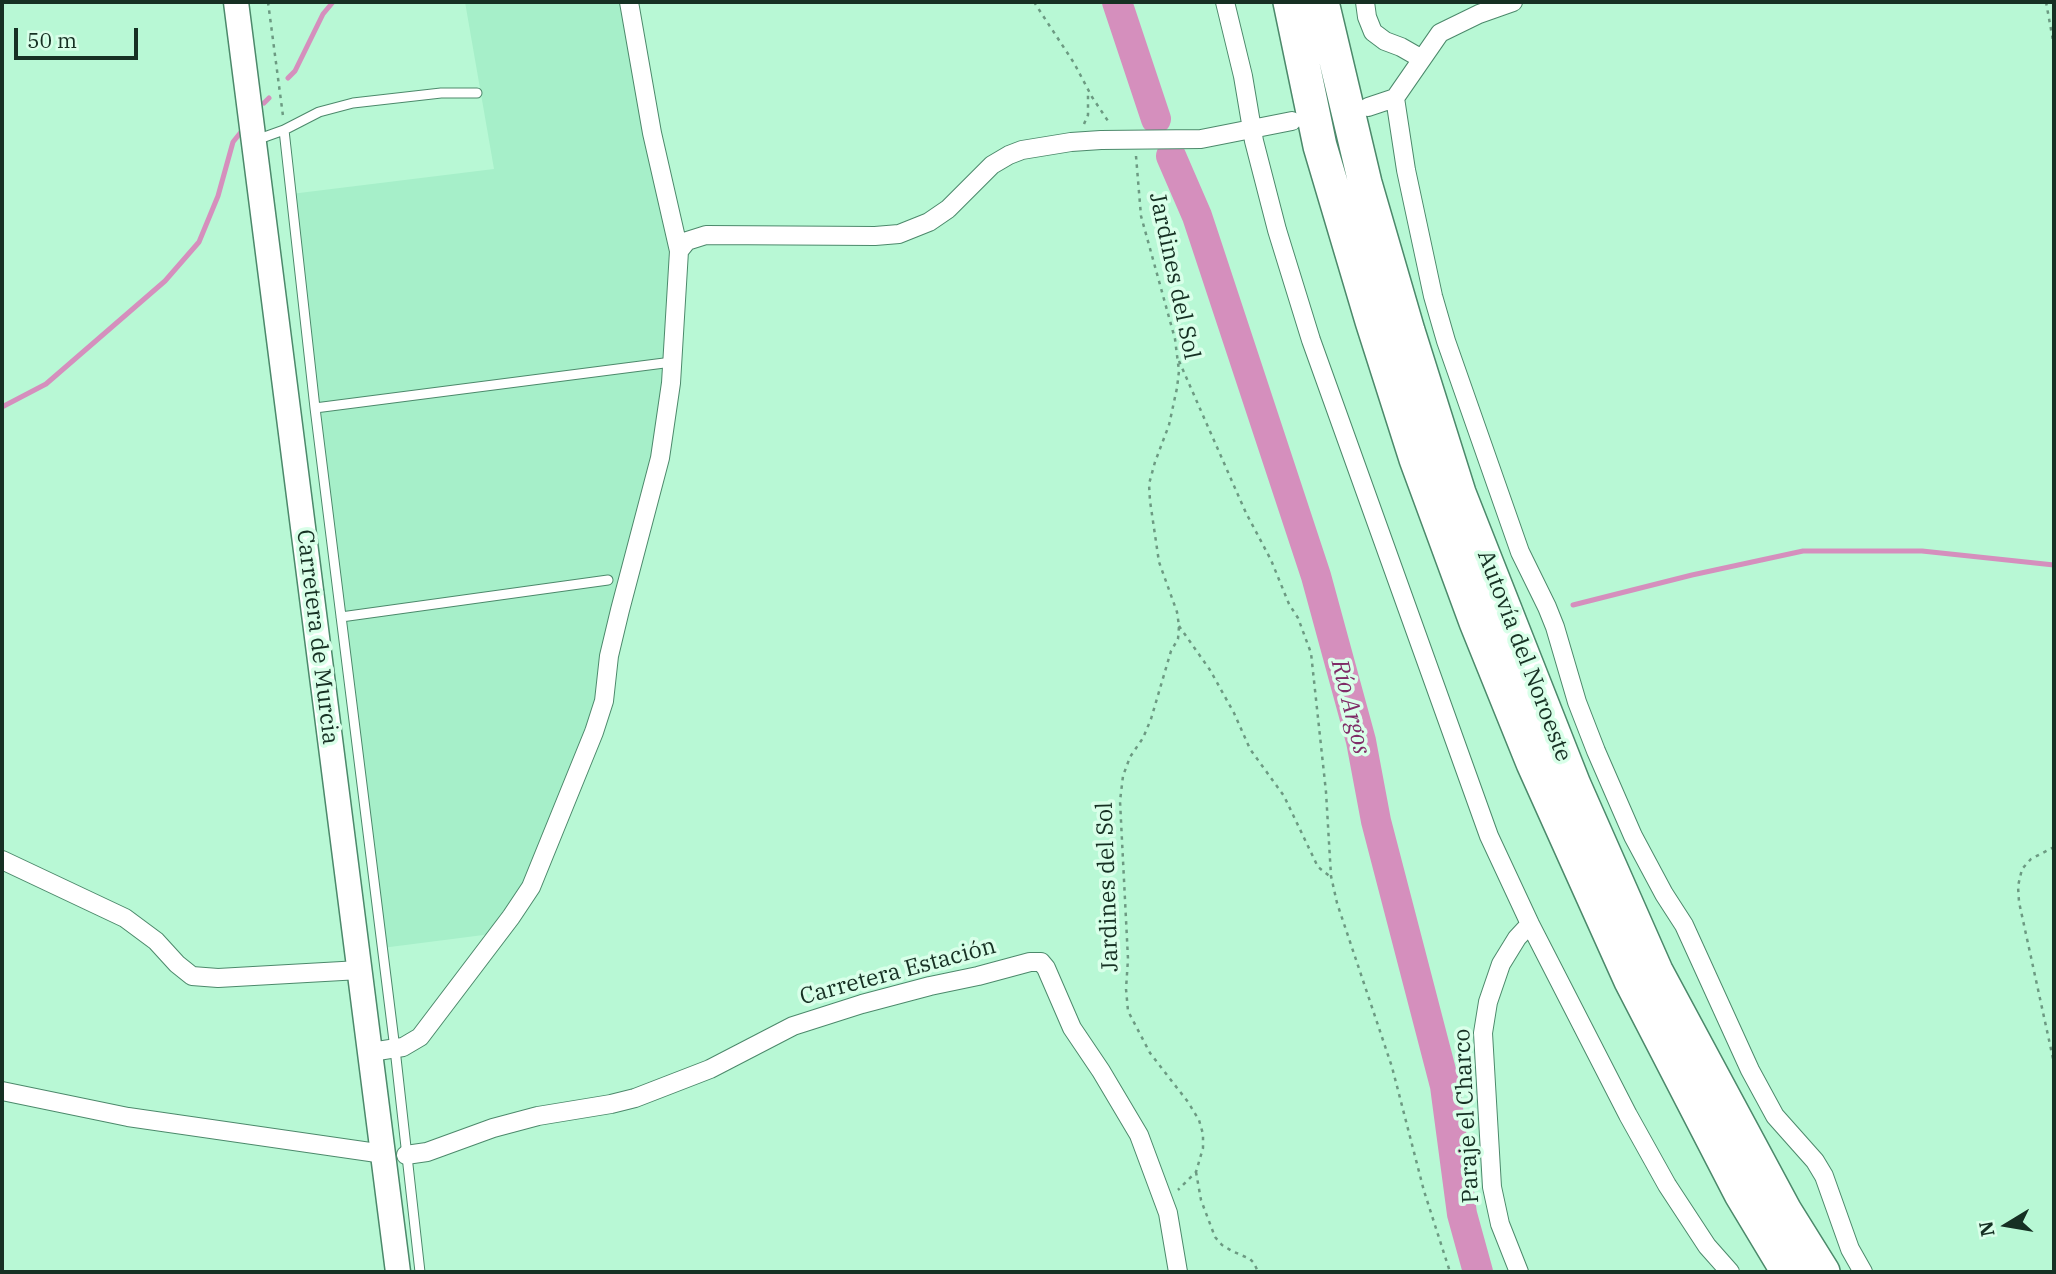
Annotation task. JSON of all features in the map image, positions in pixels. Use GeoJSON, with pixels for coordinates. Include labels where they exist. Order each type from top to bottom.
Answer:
{"type":"FeatureCollection","features":[{"type":"Feature","properties":{"kind":"highway","name":"Autovía del Noroeste"},"geometry":{"type":"LineString","coordinates":[[1290,2],[1320,146],[1372,321],[1416,459],[1476,622],[1534,763],[1631,981],[1741,1194],[1788,1272]]}},
{"type":"Feature","properties":{"kind":"highway","name":"Autovía del Noroeste"},"geometry":{"type":"LineString","coordinates":[[1322,2],[1365,183],[1447,455],[1569,772],[1656,971],[1785,1211],[1823,1272]]}},
{"type":"Feature","properties":{"kind":"main road","name":"Carretera de Murcia"},"geometry":{"type":"LineString","coordinates":[[236,2],[360,970],[383,1051],[395,1154],[398,1272]]}},
{"type":"Feature","properties":{"kind":"street"},"geometry":{"type":"LineString","coordinates":[[383,1051],[413,1043],[430,1026],[531,887],[604,701],[609,656],[660,458],[672,362],[679,251],[652,133],[629,2]]}},
{"type":"Feature","properties":{"kind":"street"},"geometry":{"type":"LineString","coordinates":[[1225,2],[1277,230],[1311,340],[1489,836],[1530,924],[1628,1115],[1707,1246],[1730,1272]]}},
{"type":"Feature","properties":{"kind":"street"},"geometry":{"type":"LineString","coordinates":[[1365,2],[1373,32],[1422,59]]}},
{"type":"Feature","properties":{"kind":"street"},"geometry":{"type":"LineString","coordinates":[[1368,107],[1395,98],[1440,33],[1479,14],[1513,2]]}},
{"type":"Feature","properties":{"kind":"street"},"geometry":{"type":"LineString","coordinates":[[1395,98],[1411,197],[1446,341],[1512,531],[1555,627],[1577,702],[1596,751],[1633,836],[1684,925],[1775,1116],[1815,1161],[1824,1176],[1850,1249],[1863,1272]]}},
{"type":"Feature","properties":{"kind":"street"},"geometry":{"type":"LineString","coordinates":[[679,251],[687,241],[706,235],[899,234],[929,222],[948,209],[992,165],[1009,155],[1032,148],[1067,142],[1201,139],[1292,121]]}},
{"type":"Feature","properties":{"kind":"street"},"geometry":{"type":"LineString","coordinates":[[2,860],[125,918],[156,941],[192,976],[218,978],[360,970]]}},
{"type":"Feature","properties":{"kind":"street","name":"Paraje el Charco"},"geometry":{"type":"LineString","coordinates":[[1519,1272],[1500,1224],[1492,1187],[1483,1033],[1488,1002],[1501,964],[1517,938],[1530,924]]}},
{"type":"Feature","properties":{"kind":"street","name":"Carretera Estación"},"geometry":{"type":"LineString","coordinates":[[395,1154],[427,1152],[494,1128],[538,1116],[635,1098],[720,1064],[793,1026],[884,997],[1036,961],[1046,968],[1072,1028],[1134,1126],[1164,1203],[1178,1272]]}},
{"type":"Feature","properties":{"kind":"street"},"geometry":{"type":"LineString","coordinates":[[2,1091],[128,1116],[395,1154]]}},
{"type":"Feature","properties":{"kind":"lane"},"geometry":{"type":"LineString","coordinates":[[254,141],[284,130],[319,112],[353,103],[441,93],[477,93]]}},
{"type":"Feature","properties":{"kind":"lane"},"geometry":{"type":"LineString","coordinates":[[284,130],[341,617],[383,1051]]}},
{"type":"Feature","properties":{"kind":"lane"},"geometry":{"type":"LineString","coordinates":[[315,408],[672,362]]}},
{"type":"Feature","properties":{"kind":"lane"},"geometry":{"type":"LineString","coordinates":[[341,617],[608,580]]}},
{"type":"Feature","properties":{"kind":"lane"},"geometry":{"type":"LineString","coordinates":[[395,1154],[420,1272]]}},
{"type":"Feature","properties":{"kind":"path"},"geometry":{"type":"LineString","coordinates":[[268,2],[284,130]]}},
{"type":"Feature","properties":{"kind":"path"},"geometry":{"type":"LineString","coordinates":[[1034,2],[1074,63],[1088,90],[1127,139]]}},
{"type":"Feature","properties":{"kind":"path"},"geometry":{"type":"LineString","coordinates":[[2046,2],[2054,46]]}},
{"type":"Feature","properties":{"kind":"path"},"geometry":{"type":"LineString","coordinates":[[1067,142],[1081,133],[1084,126],[1088,90]]}},
{"type":"Feature","properties":{"kind":"path","name":"Jardines del Sol"},"geometry":{"type":"LineString","coordinates":[[1127,139],[1140,216],[1175,339],[1179,371],[1169,425],[1149,484],[1159,562],[1177,612],[1179,626],[1178,639],[1171,651],[1151,719],[1123,776],[1120,801],[1128,959],[1126,989],[1128,1011],[1150,1053],[1176,1084],[1199,1120],[1203,1149],[1196,1172]]}},
{"type":"Feature","properties":{"kind":"path"},"geometry":{"type":"LineString","coordinates":[[1177,358],[1246,513],[1298,618],[1311,653],[1316,681],[1332,878],[1337,903],[1395,1079],[1424,1191],[1450,1272]]}},
{"type":"Feature","properties":{"kind":"path"},"geometry":{"type":"LineString","coordinates":[[1179,626],[1210,670],[1250,749],[1284,796],[1318,867],[1332,878]]}},
{"type":"Feature","properties":{"kind":"path"},"geometry":{"type":"LineString","coordinates":[[2054,847],[2026,864],[2018,886],[2054,1063]]}},
{"type":"Feature","properties":{"kind":"path"},"geometry":{"type":"LineString","coordinates":[[1164,1203],[1196,1172]]}},
{"type":"Feature","properties":{"kind":"path"},"geometry":{"type":"LineString","coordinates":[[1196,1172],[1201,1200],[1215,1237],[1231,1251],[1250,1259],[1258,1272]]}},
{"type":"Feature","properties":{"kind":"shaded area"},"geometry":{"type":"Polygon","coordinates":[[[465,2],[629,2],[679,251],[671,383],[609,657],[557,818],[499,933],[382,948],[291,194],[494,169],[465,2]]]}},
{"type":"Feature","properties":{"kind":"waterway"},"geometry":{"type":"LineString","coordinates":[[288,78],[295,71],[323,14],[333,2]]}},
{"type":"Feature","properties":{"kind":"waterway","name":"Río Argos"},"geometry":{"type":"LineString","coordinates":[[1117,2],[1156,119]]}},
{"type":"Feature","properties":{"kind":"waterway"},"geometry":{"type":"LineString","coordinates":[[264,103],[269,98]]}},
{"type":"Feature","properties":{"kind":"waterway"},"geometry":{"type":"LineString","coordinates":[[2,407],[46,384],[165,281],[199,242],[218,196],[233,142],[241,132]]}},
{"type":"Feature","properties":{"kind":"waterway","name":"Río Argos"},"geometry":{"type":"LineString","coordinates":[[1171,156],[1197,216],[1316,576],[1361,741],[1376,821],[1445,1086],[1462,1214],[1478,1272]]}},
{"type":"Feature","properties":{"kind":"waterway"},"geometry":{"type":"LineString","coordinates":[[1573,605],[1803,551],[1922,551],[2054,565]]}}]}
